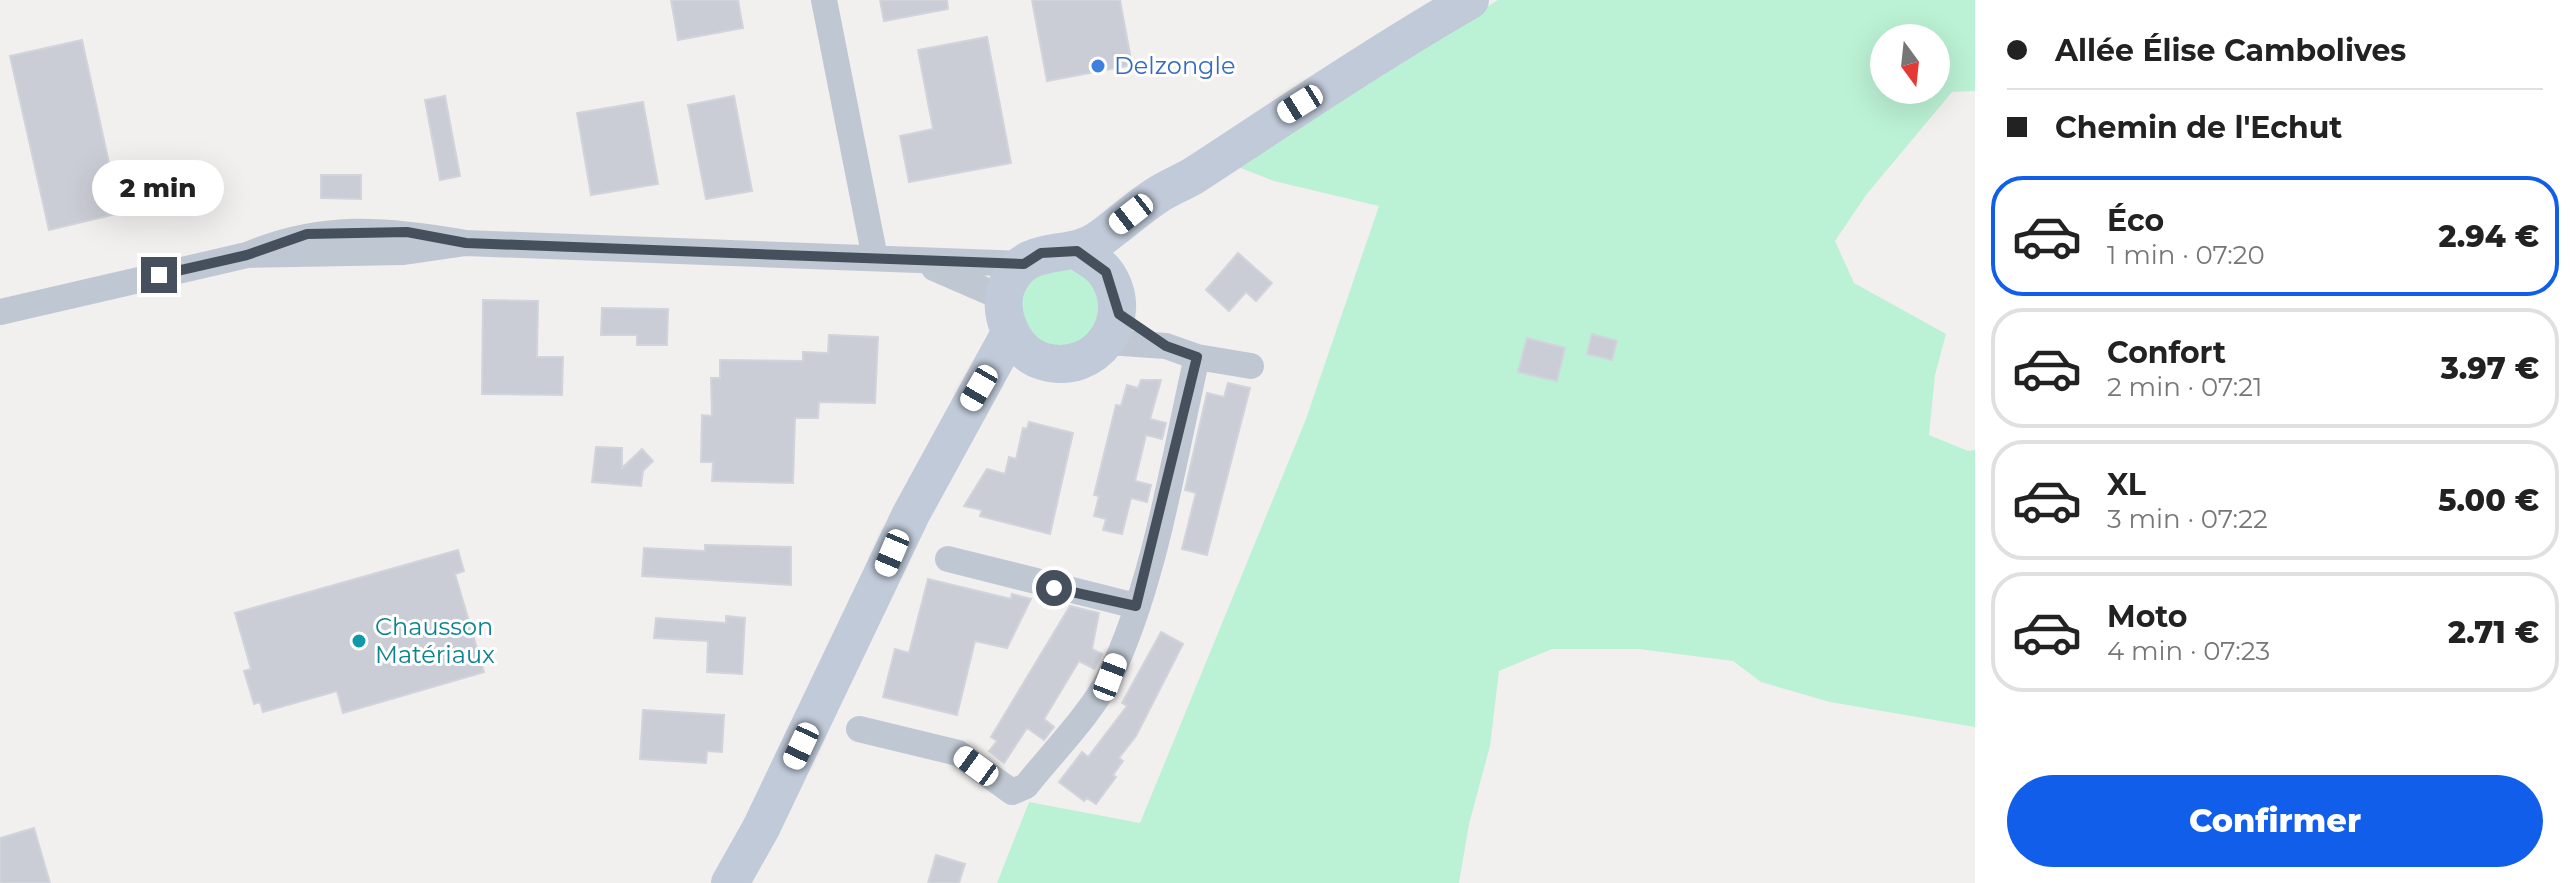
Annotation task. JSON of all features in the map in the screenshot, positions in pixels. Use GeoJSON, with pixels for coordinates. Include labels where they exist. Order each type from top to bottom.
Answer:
{"type":"FeatureCollection","features":[{"type":"Feature","properties":{"kind":"main road"},"geometry":{"type":"LineString","coordinates":[[730,883],[761,828],[911,514],[952,436],[1007,316],[1009,280],[1024,264],[1041,253],[1077,251],[1096,242],[1156,195],[1189,178],[1290,111],[1470,0]]}},
{"type":"Feature","properties":{"kind":"main road"},"geometry":{"type":"LineString","coordinates":[[1007,316],[1020,347],[1043,361],[1065,363],[1098,352],[1112,314],[1118,262],[1189,178]]}},
{"type":"Feature","properties":{"kind":"main road"},"geometry":{"type":"LineString","coordinates":[[1077,251],[1106,272],[1112,314]]}},
{"type":"Feature","properties":{"kind":"main road"},"geometry":{"type":"LineString","coordinates":[[952,436],[1013,380],[1043,361]]}},
{"type":"Feature","properties":{"kind":"street"},"geometry":{"type":"LineString","coordinates":[[824,0],[875,258]]}},
{"type":"Feature","properties":{"kind":"street"},"geometry":{"type":"LineString","coordinates":[[0,312],[247,255],[282,241],[336,232],[407,232],[466,243],[1024,264]]}},
{"type":"Feature","properties":{"kind":"street"},"geometry":{"type":"LineString","coordinates":[[920,262],[1007,316]]}},
{"type":"Feature","properties":{"kind":"street"},"geometry":{"type":"LineString","coordinates":[[1112,314],[1166,346],[1197,357],[1251,366]]}},
{"type":"Feature","properties":{"kind":"street"},"geometry":{"type":"LineString","coordinates":[[859,729],[958,753],[1012,792],[1026,786],[1110,677],[1136,606],[1197,357]]}},
{"type":"Feature","properties":{"kind":"street"},"geometry":{"type":"LineString","coordinates":[[948,559],[1136,606]]}},
{"type":"Feature","properties":{"kind":"green space"},"geometry":{"type":"Polygon","coordinates":[[[1498,0],[1975,0],[1975,91],[1950,94],[1950,24],[1870,24],[1870,104],[1942,104],[1866,195],[1835,241],[1854,283],[1946,334],[1935,375],[1929,435],[1968,451],[1975,450],[1975,727],[1830,702],[1761,682],[1733,661],[1639,649],[1552,649],[1499,671],[1490,746],[1469,824],[1459,883],[997,883],[1029,802],[1140,823],[1306,419],[1379,206],[1274,181],[1233,165],[1498,0]]]}},
{"type":"Feature","properties":{"kind":"green space"},"geometry":{"type":"Polygon","coordinates":[[[1068,266],[1092,281],[1102,314],[1091,340],[1069,352],[1023,333],[1019,293],[1040,271],[1068,266]]]}},
{"type":"Feature","properties":{"kind":"building"},"geometry":{"type":"Polygon","coordinates":[[[671,0],[738,0],[743,28],[678,40],[671,0]]]}},
{"type":"Feature","properties":{"kind":"building"},"geometry":{"type":"Polygon","coordinates":[[[880,0],[947,0],[948,9],[884,21],[880,0]]]}},
{"type":"Feature","properties":{"kind":"building"},"geometry":{"type":"Polygon","coordinates":[[[1032,0],[1120,0],[1132,65],[1047,81],[1032,0]]]}},
{"type":"Feature","properties":{"kind":"building"},"geometry":{"type":"Polygon","coordinates":[[[987,37],[1011,163],[909,182],[900,136],[933,129],[918,50],[987,37]]]}},
{"type":"Feature","properties":{"kind":"building"},"geometry":{"type":"Polygon","coordinates":[[[82,40],[120,213],[49,230],[10,56],[82,40]]]}},
{"type":"Feature","properties":{"kind":"building"},"geometry":{"type":"Polygon","coordinates":[[[445,96],[460,176],[440,180],[425,100],[445,96]]]}},
{"type":"Feature","properties":{"kind":"building"},"geometry":{"type":"Polygon","coordinates":[[[734,96],[752,191],[706,199],[688,105],[734,96]]]}},
{"type":"Feature","properties":{"kind":"building"},"geometry":{"type":"Polygon","coordinates":[[[643,102],[658,184],[591,195],[577,113],[643,102]]]}},
{"type":"Feature","properties":{"kind":"building"},"geometry":{"type":"Polygon","coordinates":[[[321,175],[361,175],[361,199],[321,198],[321,175]]]}},
{"type":"Feature","properties":{"kind":"building"},"geometry":{"type":"Polygon","coordinates":[[[1238,253],[1272,283],[1256,301],[1246,292],[1229,311],[1206,290],[1238,253]]]}},
{"type":"Feature","properties":{"kind":"building"},"geometry":{"type":"Polygon","coordinates":[[[483,300],[538,301],[537,357],[563,357],[562,395],[482,394],[483,300]]]}},
{"type":"Feature","properties":{"kind":"building"},"geometry":{"type":"Polygon","coordinates":[[[602,308],[668,309],[667,345],[637,345],[637,335],[601,335],[602,308]]]}},
{"type":"Feature","properties":{"kind":"building"},"geometry":{"type":"Polygon","coordinates":[[[1592,334],[1617,341],[1612,360],[1587,354],[1592,334]]]}},
{"type":"Feature","properties":{"kind":"building"},"geometry":{"type":"Polygon","coordinates":[[[829,335],[878,337],[875,403],[819,402],[818,418],[795,418],[793,483],[712,481],[713,462],[701,462],[702,415],[712,416],[711,378],[720,378],[720,360],[803,361],[803,352],[828,353],[829,335]]]}},
{"type":"Feature","properties":{"kind":"building"},"geometry":{"type":"Polygon","coordinates":[[[1527,338],[1565,348],[1557,381],[1518,372],[1527,338]]]}},
{"type":"Feature","properties":{"kind":"building"},"geometry":{"type":"Polygon","coordinates":[[[1141,380],[1161,380],[1150,419],[1166,423],[1162,439],[1146,435],[1135,481],[1151,485],[1147,502],[1131,498],[1122,534],[1103,530],[1106,519],[1094,516],[1099,496],[1094,495],[1116,405],[1121,406],[1127,385],[1138,388],[1141,380]]]}},
{"type":"Feature","properties":{"kind":"building"},"geometry":{"type":"Polygon","coordinates":[[[1228,383],[1250,388],[1207,555],[1182,549],[1196,493],[1185,490],[1207,393],[1224,397],[1228,383]]]}},
{"type":"Feature","properties":{"kind":"building"},"geometry":{"type":"Polygon","coordinates":[[[1029,422],[1073,433],[1050,534],[980,516],[982,510],[964,506],[987,469],[1005,474],[1009,457],[1016,459],[1023,428],[1027,429],[1029,422]]]}},
{"type":"Feature","properties":{"kind":"building"},"geometry":{"type":"Polygon","coordinates":[[[596,447],[622,448],[622,468],[642,449],[653,461],[643,471],[641,486],[592,482],[596,447]]]}},
{"type":"Feature","properties":{"kind":"building"},"geometry":{"type":"Polygon","coordinates":[[[705,545],[791,547],[791,585],[642,576],[644,548],[705,551],[705,545]]]}},
{"type":"Feature","properties":{"kind":"building","name":"Chausson Matériaux"},"geometry":{"type":"Polygon","coordinates":[[[458,550],[464,571],[455,574],[484,672],[343,713],[337,691],[263,712],[260,702],[254,704],[244,671],[251,669],[235,613],[458,550]]]}},
{"type":"Feature","properties":{"kind":"building"},"geometry":{"type":"Polygon","coordinates":[[[928,579],[1011,599],[1012,594],[1031,599],[1007,648],[975,641],[957,715],[883,697],[895,649],[909,653],[928,579]]]}},
{"type":"Feature","properties":{"kind":"building"},"geometry":{"type":"Polygon","coordinates":[[[1070,606],[1099,613],[1092,649],[1102,654],[1094,669],[1079,661],[1044,719],[1054,727],[1044,740],[1027,728],[1004,763],[989,751],[997,741],[991,737],[1070,606]]]}},
{"type":"Feature","properties":{"kind":"building"},"geometry":{"type":"Polygon","coordinates":[[[726,616],[745,618],[742,674],[707,672],[708,641],[654,638],[656,618],[726,623],[726,616]]]}},
{"type":"Feature","properties":{"kind":"building"},"geometry":{"type":"Polygon","coordinates":[[[1161,632],[1183,644],[1136,736],[1119,758],[1123,761],[1113,775],[1116,777],[1096,804],[1087,798],[1084,801],[1059,782],[1082,752],[1088,757],[1127,706],[1122,703],[1161,632]]]}},
{"type":"Feature","properties":{"kind":"building"},"geometry":{"type":"Polygon","coordinates":[[[643,710],[724,715],[722,752],[707,751],[706,763],[640,759],[643,710]]]}},
{"type":"Feature","properties":{"kind":"building"},"geometry":{"type":"Polygon","coordinates":[[[34,828],[50,883],[0,883],[0,838],[34,828]]]}},
{"type":"Feature","properties":{"kind":"building"},"geometry":{"type":"Polygon","coordinates":[[[936,855],[965,864],[959,883],[928,883],[936,855]]]}},
{"type":"Feature","properties":{"kind":"place","name":"Delzongle"},"geometry":{"type":"Point","coordinates":[1098,66]}},
{"type":"Feature","properties":{"kind":"place","name":"Chausson Matériaux"},"geometry":{"type":"Point","coordinates":[359,641]}},
{"type":"Feature","properties":{"kind":"route"},"geometry":{"type":"LineString","coordinates":[[159,275],[247,255],[307,234],[367,231],[407,232],[466,243],[920,262],[1024,264],[1041,253],[1077,251],[1106,272],[1119,314],[1166,346],[1197,357],[1136,606],[1054,588]]}}]}
